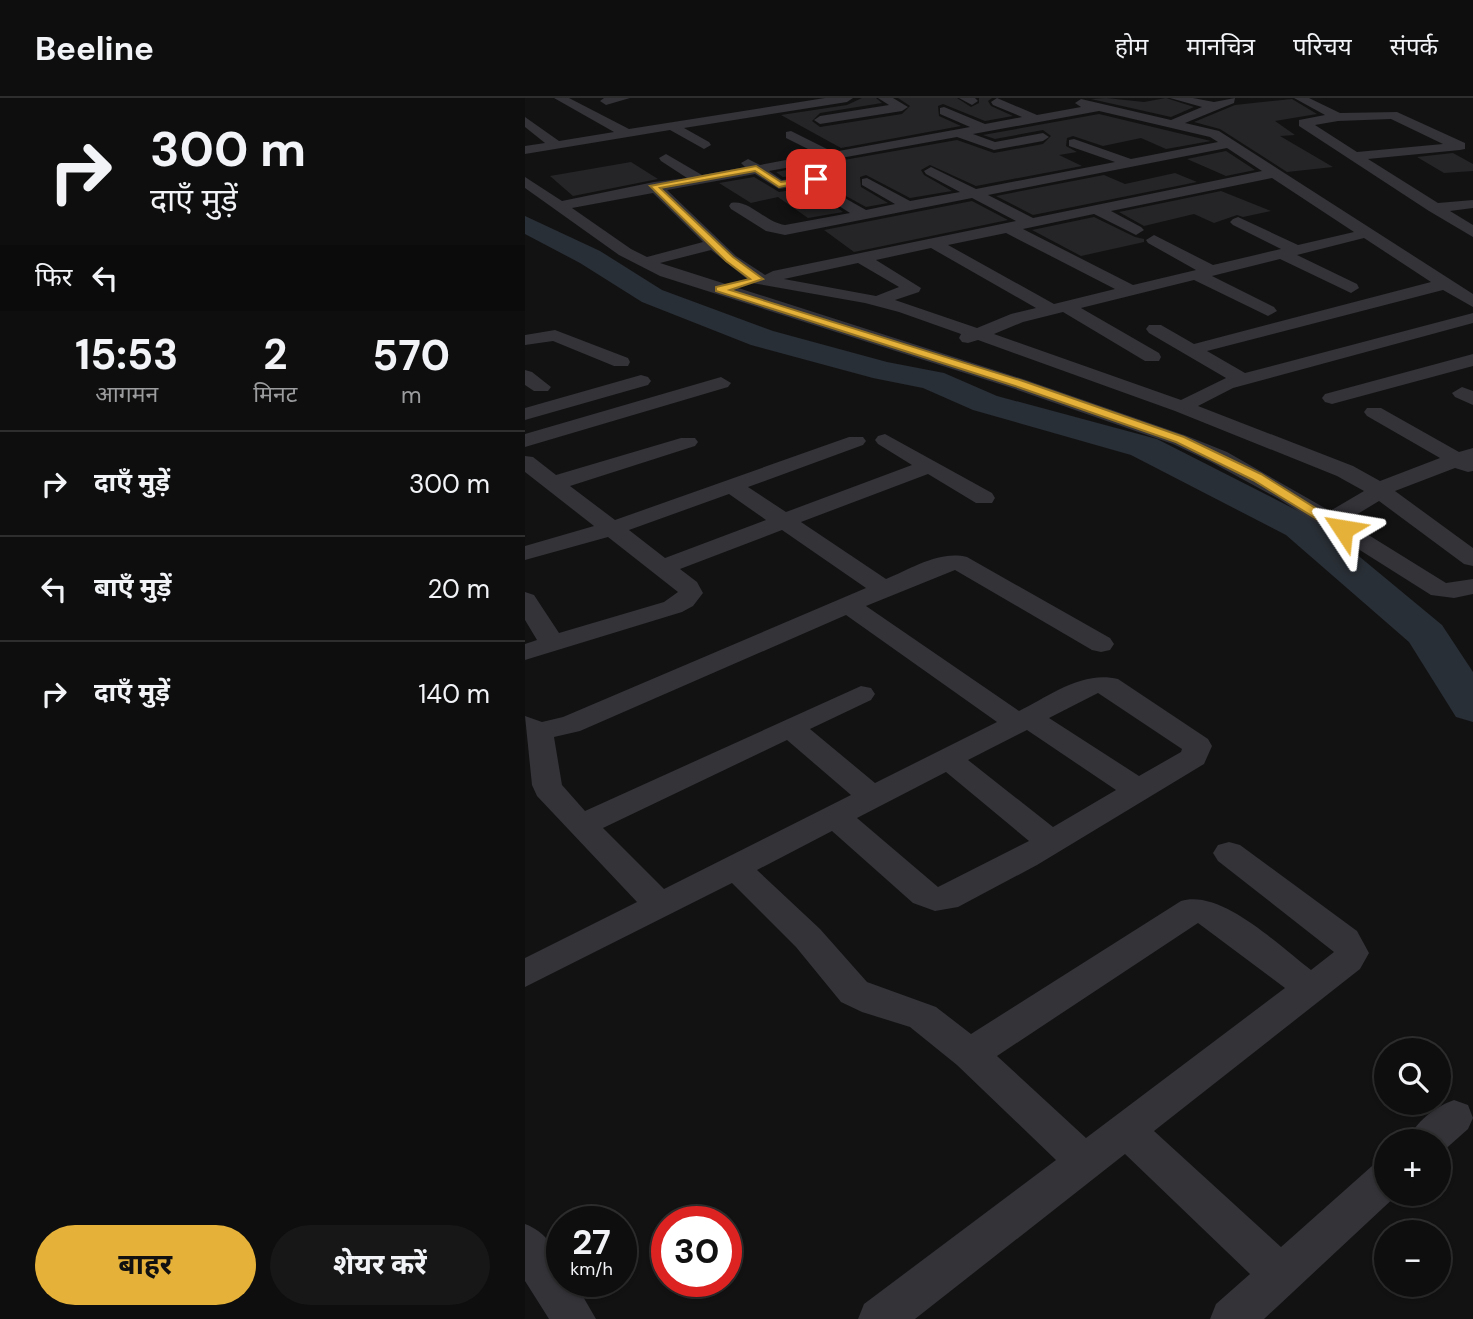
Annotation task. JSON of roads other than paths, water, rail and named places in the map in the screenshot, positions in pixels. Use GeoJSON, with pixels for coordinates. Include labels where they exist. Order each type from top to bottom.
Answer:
{"type":"FeatureCollection","features":[{"type":"Feature","properties":{"kind":"street"},"geometry":{"type":"LineString","coordinates":[[560,98],[628,134]]}},
{"type":"Feature","properties":{"kind":"street"},"geometry":{"type":"LineString","coordinates":[[606,101],[624,98]]}},
{"type":"Feature","properties":{"kind":"street"},"geometry":{"type":"LineString","coordinates":[[779,127],[902,107],[884,98]]}},
{"type":"Feature","properties":{"kind":"street"},"geometry":{"type":"LineString","coordinates":[[1058,98],[1087,102],[1206,131],[1473,302]]}},
{"type":"Feature","properties":{"kind":"street"},"geometry":{"type":"LineString","coordinates":[[1176,98],[1214,106]]}},
{"type":"Feature","properties":{"kind":"street"},"geometry":{"type":"LineString","coordinates":[[1300,98],[1338,117]]}},
{"type":"Feature","properties":{"kind":"street"},"geometry":{"type":"LineString","coordinates":[[525,150],[837,99]]}},
{"type":"Feature","properties":{"kind":"street"},"geometry":{"type":"LineString","coordinates":[[1172,124],[1230,100]]}},
{"type":"Feature","properties":{"kind":"street"},"geometry":{"type":"LineString","coordinates":[[997,102],[1074,126]]}},
{"type":"Feature","properties":{"kind":"street"},"geometry":{"type":"LineString","coordinates":[[557,206],[861,150],[883,153],[959,132],[1043,118],[1087,102]]}},
{"type":"Feature","properties":{"kind":"street"},"geometry":{"type":"LineString","coordinates":[[808,104],[859,132],[883,153]]}},
{"type":"Feature","properties":{"kind":"street"},"geometry":{"type":"LineString","coordinates":[[710,108],[728,117]]}},
{"type":"Feature","properties":{"kind":"street"},"geometry":{"type":"LineString","coordinates":[[944,111],[983,128]]}},
{"type":"Feature","properties":{"kind":"street"},"geometry":{"type":"LineString","coordinates":[[1466,146],[1393,115],[1338,117],[1303,123],[1473,232]]}},
{"type":"Feature","properties":{"kind":"street"},"geometry":{"type":"LineString","coordinates":[[525,121],[556,145]]}},
{"type":"Feature","properties":{"kind":"street"},"geometry":{"type":"LineString","coordinates":[[671,127],[704,141]]}},
{"type":"Feature","properties":{"kind":"street"},"geometry":{"type":"LineString","coordinates":[[959,132],[989,146],[1043,137]]}},
{"type":"Feature","properties":{"kind":"street"},"geometry":{"type":"LineString","coordinates":[[791,135],[829,156]]}},
{"type":"Feature","properties":{"kind":"street"},"geometry":{"type":"LineString","coordinates":[[576,142],[593,152]]}},
{"type":"Feature","properties":{"kind":"street"},"geometry":{"type":"LineString","coordinates":[[1168,142],[1193,151]]}},
{"type":"Feature","properties":{"kind":"street"},"geometry":{"type":"LineString","coordinates":[[1075,143],[1130,163]]}},
{"type":"Feature","properties":{"kind":"street"},"geometry":{"type":"LineString","coordinates":[[736,206],[776,230],[1229,144]]}},
{"type":"Feature","properties":{"kind":"street"},"geometry":{"type":"LineString","coordinates":[[1353,156],[1466,146]]}},
{"type":"Feature","properties":{"kind":"street"},"geometry":{"type":"LineString","coordinates":[[734,153],[779,185],[816,179]]}},
{"type":"Feature","properties":{"kind":"street"},"geometry":{"type":"LineString","coordinates":[[1222,161],[1248,156]]}},
{"type":"Feature","properties":{"kind":"street"},"geometry":{"type":"LineString","coordinates":[[666,158],[698,178]]}},
{"type":"Feature","properties":{"kind":"street"},"geometry":{"type":"LineString","coordinates":[[1032,168],[1053,178]]}},
{"type":"Feature","properties":{"kind":"street"},"geometry":{"type":"LineString","coordinates":[[931,171],[1031,223]]}},
{"type":"Feature","properties":{"kind":"street"},"geometry":{"type":"LineString","coordinates":[[719,289],[1274,173]]}},
{"type":"Feature","properties":{"kind":"street"},"geometry":{"type":"LineString","coordinates":[[525,181],[557,206],[645,262],[719,289],[932,356],[1180,440],[1257,477],[1440,590],[1454,591],[1473,586]]}},
{"type":"Feature","properties":{"kind":"street"},"geometry":{"type":"LineString","coordinates":[[867,182],[908,206]]}},
{"type":"Feature","properties":{"kind":"street"},"geometry":{"type":"LineString","coordinates":[[654,186],[714,244],[758,279],[877,301],[1182,407],[1303,453],[1379,490],[1473,559]]}},
{"type":"Feature","properties":{"kind":"street"},"geometry":{"type":"LineString","coordinates":[[827,192],[864,215]]}},
{"type":"Feature","properties":{"kind":"street"},"geometry":{"type":"LineString","coordinates":[[1434,208],[1473,204]]}},
{"type":"Feature","properties":{"kind":"street"},"geometry":{"type":"LineString","coordinates":[[1097,210],[1136,230]]}},
{"type":"Feature","properties":{"kind":"street"},"geometry":{"type":"LineString","coordinates":[[1238,222],[1351,288]]}},
{"type":"Feature","properties":{"kind":"street"},"geometry":{"type":"LineString","coordinates":[[1009,228],[1130,290]]}},
{"type":"Feature","properties":{"kind":"street"},"geometry":{"type":"LineString","coordinates":[[932,356],[976,334],[1017,318],[1367,233]]}},
{"type":"Feature","properties":{"kind":"street"},"geometry":{"type":"LineString","coordinates":[[1154,240],[1268,311]]}},
{"type":"Feature","properties":{"kind":"street"},"geometry":{"type":"LineString","coordinates":[[933,243],[1152,357]]}},
{"type":"Feature","properties":{"kind":"street"},"geometry":{"type":"LineString","coordinates":[[645,262],[714,244]]}},
{"type":"Feature","properties":{"kind":"street"},"geometry":{"type":"LineString","coordinates":[[861,258],[913,288],[877,301]]}},
{"type":"Feature","properties":{"kind":"street"},"geometry":{"type":"LineString","coordinates":[[1191,350],[1445,284]]}},
{"type":"Feature","properties":{"kind":"street"},"geometry":{"type":"LineString","coordinates":[[1182,407],[1212,390],[1242,379],[1473,318]]}},
{"type":"Feature","properties":{"kind":"street"},"geometry":{"type":"LineString","coordinates":[[1155,329],[1242,379]]}},
{"type":"Feature","properties":{"kind":"street"},"geometry":{"type":"LineString","coordinates":[[525,340],[555,335],[621,362]]}},
{"type":"Feature","properties":{"kind":"street"},"geometry":{"type":"LineString","coordinates":[[1338,354],[1389,382]]}},
{"type":"Feature","properties":{"kind":"street"},"geometry":{"type":"LineString","coordinates":[[1332,398],[1473,360]]}},
{"type":"Feature","properties":{"kind":"street"},"geometry":{"type":"LineString","coordinates":[[525,414],[641,381]]}},
{"type":"Feature","properties":{"kind":"street"},"geometry":{"type":"LineString","coordinates":[[525,441],[721,383]]}},
{"type":"Feature","properties":{"kind":"street"},"geometry":{"type":"LineString","coordinates":[[1374,412],[1468,461]]}},
{"type":"Feature","properties":{"kind":"street"},"geometry":{"type":"LineString","coordinates":[[885,440],[984,498]]}},
{"type":"Feature","properties":{"kind":"street"},"geometry":{"type":"LineString","coordinates":[[525,553],[613,528],[856,441]]}},
{"type":"Feature","properties":{"kind":"street"},"geometry":{"type":"LineString","coordinates":[[555,484],[688,442]]}},
{"type":"Feature","properties":{"kind":"street"},"geometry":{"type":"LineString","coordinates":[[1330,521],[1379,490],[1468,461]]}},
{"type":"Feature","properties":{"kind":"street"},"geometry":{"type":"LineString","coordinates":[[525,462],[688,587],[691,593],[684,601],[525,653]]}},
{"type":"Feature","properties":{"kind":"street"},"geometry":{"type":"LineString","coordinates":[[662,567],[930,466]]}},
{"type":"Feature","properties":{"kind":"street"},"geometry":{"type":"LineString","coordinates":[[732,486],[883,588]]}},
{"type":"Feature","properties":{"kind":"street"},"geometry":{"type":"LineString","coordinates":[[660,906],[552,796],[532,728],[570,725],[942,564],[958,562],[1101,644]]}},
{"type":"Feature","properties":{"kind":"street"},"geometry":{"type":"LineString","coordinates":[[525,600],[553,644]]}},
{"type":"Feature","properties":{"kind":"street"},"geometry":{"type":"LineString","coordinates":[[847,604],[1023,720],[1138,790]]}},
{"type":"Feature","properties":{"kind":"street"},"geometry":{"type":"LineString","coordinates":[[525,974],[1089,687],[1103,684],[1198,746],[1194,757],[1051,842],[946,899],[925,895],[836,817]]}},
{"type":"Feature","properties":{"kind":"street"},"geometry":{"type":"LineString","coordinates":[[581,825],[861,694]]}},
{"type":"Feature","properties":{"kind":"street"},"geometry":{"type":"LineString","coordinates":[[790,727],[873,798]]}},
{"type":"Feature","properties":{"kind":"street"},"geometry":{"type":"LineString","coordinates":[[948,759],[1051,842]]}},
{"type":"Feature","properties":{"kind":"street"},"geometry":{"type":"LineString","coordinates":[[880,1319],[1348,960],[1352,953],[1350,946],[1229,853]]}},
{"type":"Feature","properties":{"kind":"street"},"geometry":{"type":"LineString","coordinates":[[736,868],[809,938],[855,992],[875,1002],[906,1009],[923,1017],[969,1054],[1085,1162]]}},
{"type":"Feature","properties":{"kind":"street"},"geometry":{"type":"LineString","coordinates":[[969,1054],[1193,911],[1202,911],[1216,917],[1310,988]]}},
{"type":"Feature","properties":{"kind":"street"},"geometry":{"type":"LineString","coordinates":[[1126,1130],[1280,1275]]}},
{"type":"Feature","properties":{"kind":"street"},"geometry":{"type":"LineString","coordinates":[[1232,1319],[1374,1190]]}},
{"type":"Feature","properties":{"kind":"street"},"geometry":{"type":"LineString","coordinates":[[525,1243],[574,1319]]}},
{"type":"Feature","properties":{"kind":"waterway"},"geometry":{"type":"LineString","coordinates":[[525,224],[590,257],[652,296],[762,338],[884,371],[932,380],[985,403],[1144,447],[1300,527],[1426,634],[1473,707]]}}]}
